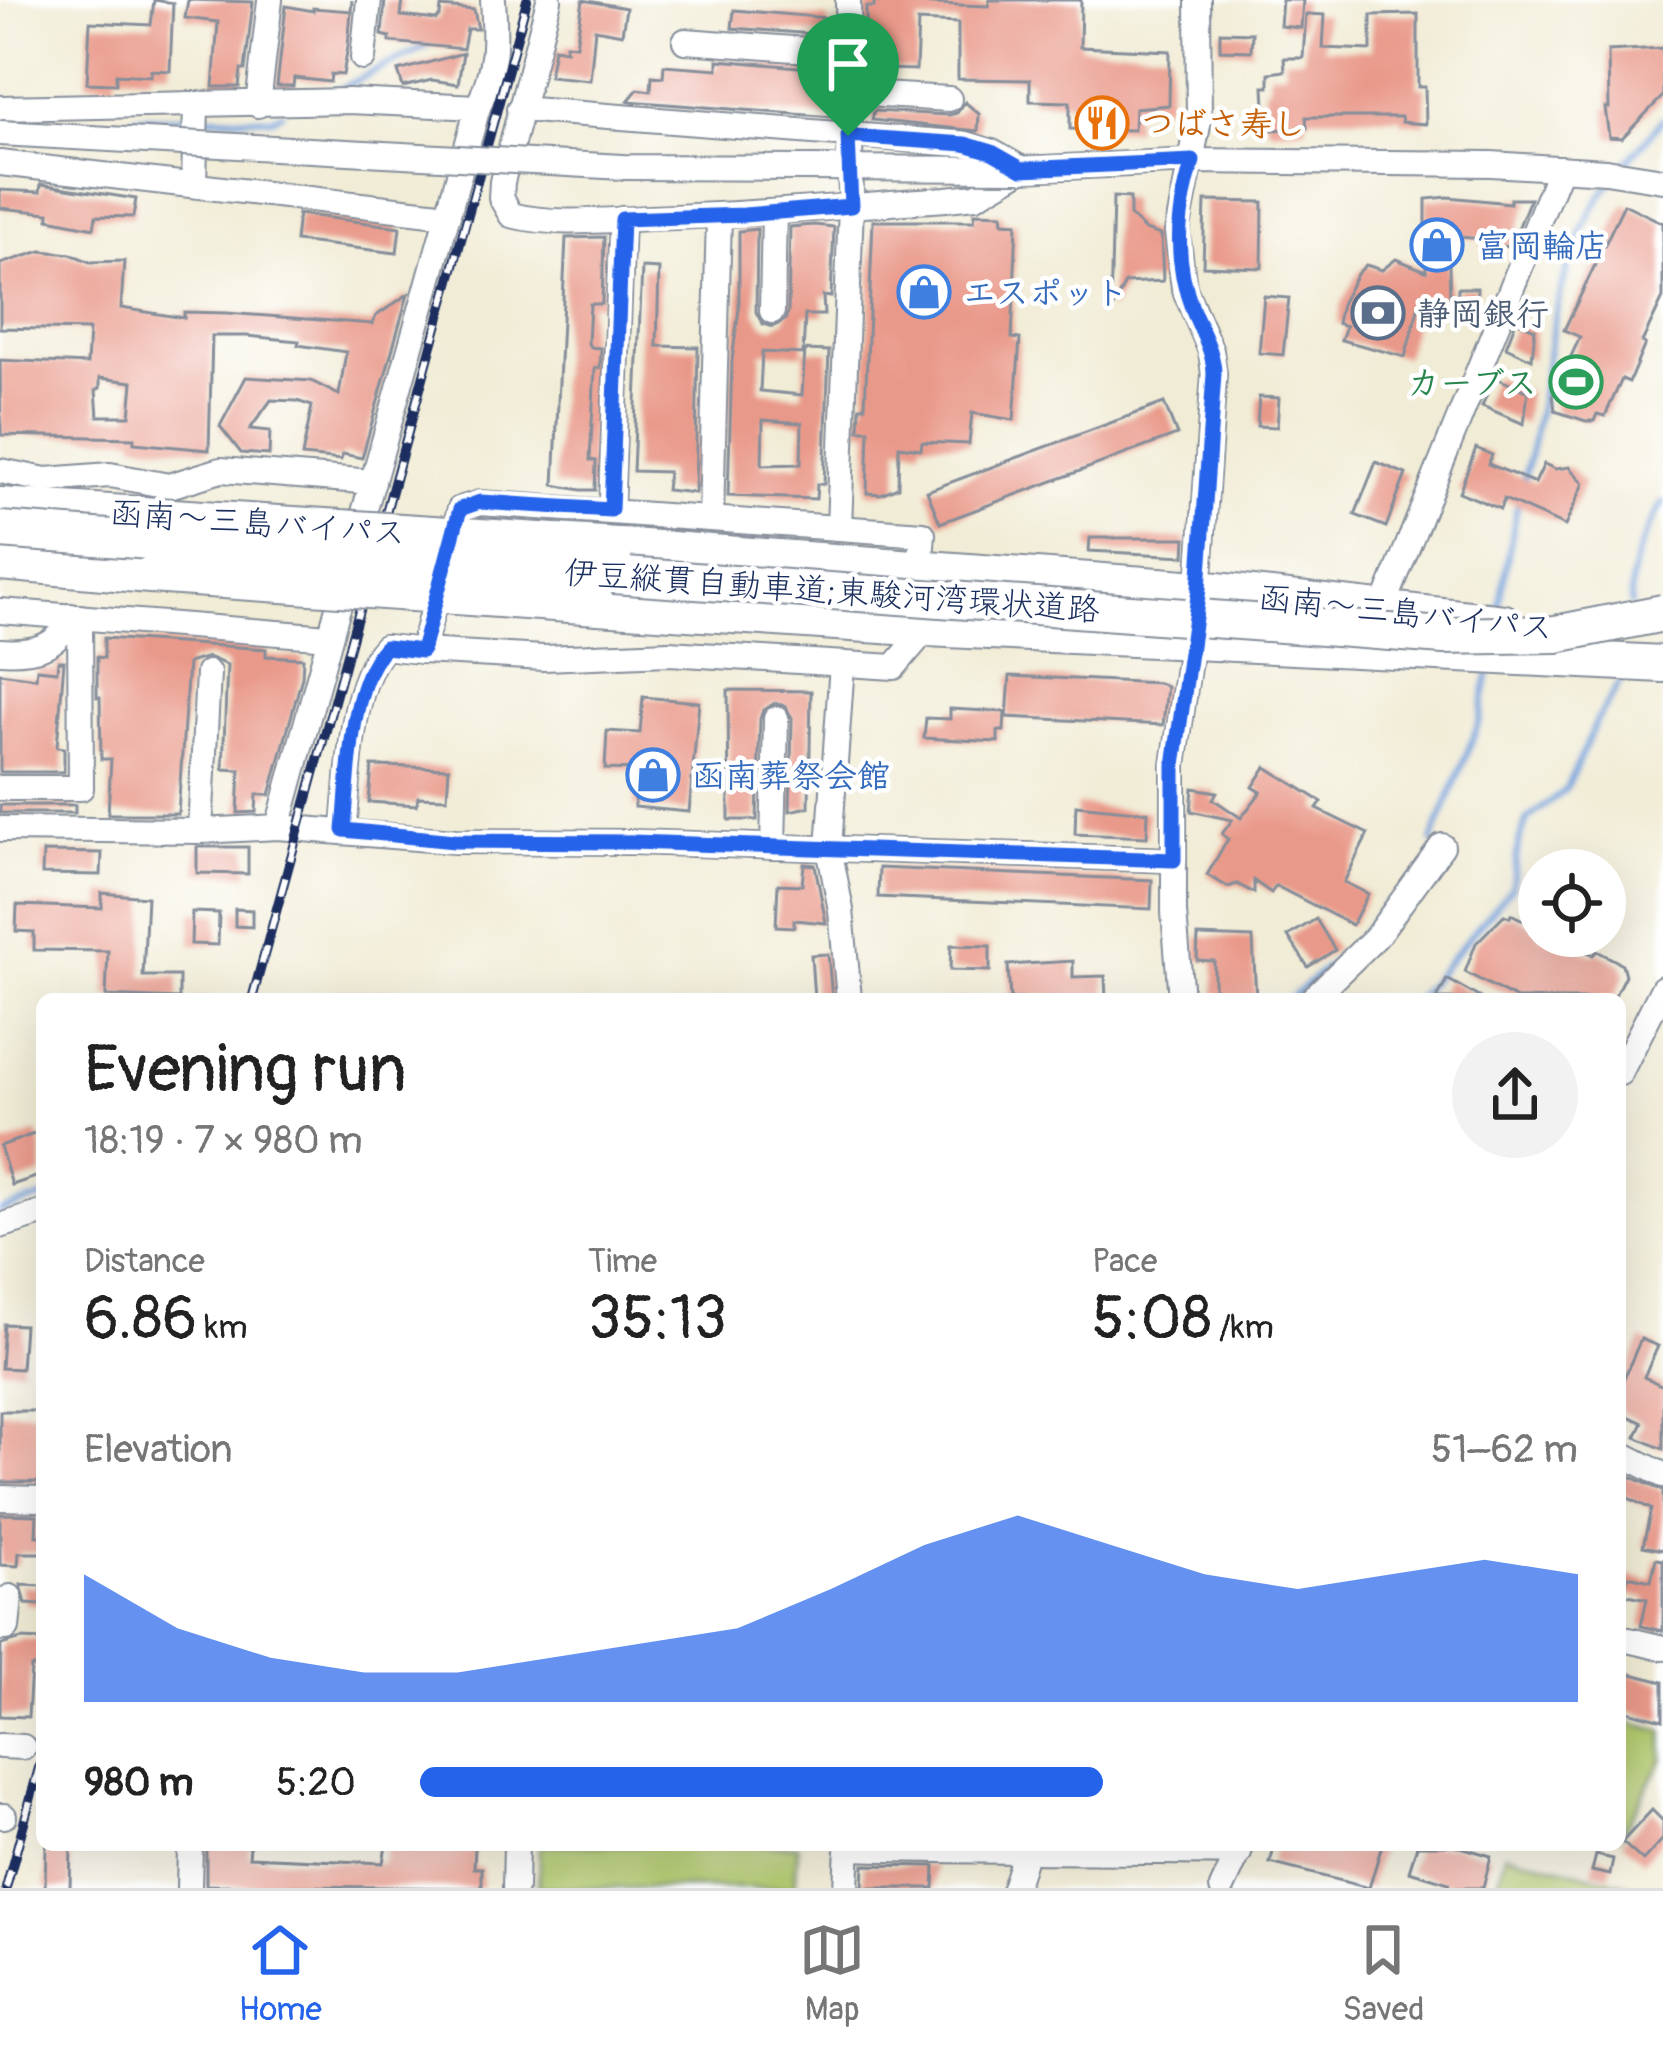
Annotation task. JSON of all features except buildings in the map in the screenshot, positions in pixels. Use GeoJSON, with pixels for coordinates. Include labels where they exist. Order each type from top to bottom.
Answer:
{"type":"FeatureCollection","features":[{"type":"Feature","properties":{"kind":"highway","name":"函南～三島バイパス"},"geometry":{"type":"LineString","coordinates":[[0,506],[157,516],[614,528],[920,569],[1199,589],[1592,633],[1663,633]]}},
{"type":"Feature","properties":{"kind":"highway","name":"伊豆縦貫自動車道;東駿河湾環状道路"},"geometry":{"type":"LineString","coordinates":[[0,530],[1444,636],[1556,634],[1663,613]]}},
{"type":"Feature","properties":{"kind":"highway","name":"函南～三島バイパス"},"geometry":{"type":"LineString","coordinates":[[0,562],[927,628],[1663,664]]}},
{"type":"Feature","properties":{"kind":"street"},"geometry":{"type":"LineString","coordinates":[[257,105],[270,0]]}},
{"type":"Feature","properties":{"kind":"street"},"geometry":{"type":"LineString","coordinates":[[363,58],[369,0]]}},
{"type":"Feature","properties":{"kind":"street"},"geometry":{"type":"LineString","coordinates":[[278,827],[497,45],[493,0]]}},
{"type":"Feature","properties":{"kind":"street"},"geometry":{"type":"LineString","coordinates":[[549,0],[502,182],[501,198],[511,215],[528,219],[719,216],[976,196],[1022,169]]}},
{"type":"Feature","properties":{"kind":"street"},"geometry":{"type":"LineString","coordinates":[[838,528],[851,206],[848,0]]}},
{"type":"Feature","properties":{"kind":"street"},"geometry":{"type":"LineString","coordinates":[[1181,993],[1174,765],[1199,589],[1214,363],[1184,288],[1177,232],[1199,120],[1198,0]]}},
{"type":"Feature","properties":{"kind":"street"},"geometry":{"type":"LineString","coordinates":[[685,40],[848,53]]}},
{"type":"Feature","properties":{"kind":"street"},"geometry":{"type":"LineString","coordinates":[[848,93],[949,100]]}},
{"type":"Feature","properties":{"kind":"street"},"geometry":{"type":"LineString","coordinates":[[0,108],[349,101],[478,107]]}},
{"type":"Feature","properties":{"kind":"street"},"geometry":{"type":"LineString","coordinates":[[194,184],[196,106]]}},
{"type":"Feature","properties":{"kind":"street"},"geometry":{"type":"LineString","coordinates":[[519,109],[965,144],[1022,169]]}},
{"type":"Feature","properties":{"kind":"street"},"geometry":{"type":"LineString","coordinates":[[0,133],[623,166],[1022,169],[1193,161],[1491,164],[1663,180]]}},
{"type":"Feature","properties":{"kind":"street"},"geometry":{"type":"LineString","coordinates":[[0,163],[448,215]]}},
{"type":"Feature","properties":{"kind":"street"},"geometry":{"type":"LineString","coordinates":[[1382,610],[1560,168]]}},
{"type":"Feature","properties":{"kind":"street"},"geometry":{"type":"LineString","coordinates":[[772,311],[774,212]]}},
{"type":"Feature","properties":{"kind":"street"},"geometry":{"type":"LineString","coordinates":[[711,518],[719,216]]}},
{"type":"Feature","properties":{"kind":"street"},"geometry":{"type":"LineString","coordinates":[[614,528],[622,219]]}},
{"type":"Feature","properties":{"kind":"street"},"geometry":{"type":"LineString","coordinates":[[0,471],[46,480],[110,475],[169,486],[221,470],[373,482]]}},
{"type":"Feature","properties":{"kind":"street"},"geometry":{"type":"LineString","coordinates":[[422,651],[460,509],[480,502],[614,528],[711,518],[923,534],[920,569]]}},
{"type":"Feature","properties":{"kind":"street"},"geometry":{"type":"LineString","coordinates":[[0,611],[329,637]]}},
{"type":"Feature","properties":{"kind":"street"},"geometry":{"type":"LineString","coordinates":[[0,652],[24,653],[48,645],[75,617]]}},
{"type":"Feature","properties":{"kind":"street"},"geometry":{"type":"LineString","coordinates":[[0,788],[81,788],[75,617]]}},
{"type":"Feature","properties":{"kind":"street"},"geometry":{"type":"LineString","coordinates":[[344,830],[355,727],[375,658],[385,647],[544,658],[669,653],[894,667],[927,628]]}},
{"type":"Feature","properties":{"kind":"street"},"geometry":{"type":"LineString","coordinates":[[842,664],[829,848],[841,910],[848,993]]}},
{"type":"Feature","properties":{"kind":"street"},"geometry":{"type":"LineString","coordinates":[[200,831],[208,673]]}},
{"type":"Feature","properties":{"kind":"street"},"geometry":{"type":"LineString","coordinates":[[772,847],[776,719]]}},
{"type":"Feature","properties":{"kind":"street"},"geometry":{"type":"LineString","coordinates":[[0,829],[278,827],[454,841],[1174,860]]}},
{"type":"Feature","properties":{"kind":"street"},"geometry":{"type":"LineString","coordinates":[[1318,993],[1376,937],[1442,846]]}},
{"type":"Feature","properties":{"kind":"street"},"geometry":{"type":"LineString","coordinates":[[1626,1060],[1663,988]]}},
{"type":"Feature","properties":{"kind":"street"},"geometry":{"type":"LineString","coordinates":[[0,1226],[36,1215]]}},
{"type":"Feature","properties":{"kind":"street"},"geometry":{"type":"LineString","coordinates":[[1626,1456],[1663,1475]]}},
{"type":"Feature","properties":{"kind":"street"},"geometry":{"type":"LineString","coordinates":[[0,1498],[36,1499]]}},
{"type":"Feature","properties":{"kind":"street"},"geometry":{"type":"LineString","coordinates":[[0,1628],[7,1628],[10,1597]]}},
{"type":"Feature","properties":{"kind":"street"},"geometry":{"type":"LineString","coordinates":[[1626,1639],[1663,1648]]}},
{"type":"Feature","properties":{"kind":"street"},"geometry":{"type":"LineString","coordinates":[[189,1888],[190,1851]]}},
{"type":"Feature","properties":{"kind":"street"},"geometry":{"type":"LineString","coordinates":[[515,1888],[516,1851]]}},
{"type":"Feature","properties":{"kind":"street"},"geometry":{"type":"LineString","coordinates":[[846,1888],[848,1851]]}},
{"type":"Feature","properties":{"kind":"street"},"geometry":{"type":"LineString","coordinates":[[1014,1888],[1025,1851]]}},
{"type":"Feature","properties":{"kind":"street"},"geometry":{"type":"LineString","coordinates":[[1222,1888],[1239,1851]]}},
{"type":"Feature","properties":{"kind":"green space"},"geometry":{"type":"Polygon","coordinates":[[[1626,1722],[1663,1731],[1663,1758],[1626,1827],[1626,1722]]]}},
{"type":"Feature","properties":{"kind":"green space"},"geometry":{"type":"Polygon","coordinates":[[[539,1851],[798,1851],[795,1888],[538,1888],[539,1851]]]}},
{"type":"Feature","properties":{"kind":"green space"},"geometry":{"type":"Polygon","coordinates":[[[1505,1853],[1632,1886],[1497,1888],[1505,1853]]]}},
{"type":"Feature","properties":{"kind":"waterway"},"geometry":{"type":"LineString","coordinates":[[333,92],[434,42]]}},
{"type":"Feature","properties":{"kind":"waterway"},"geometry":{"type":"LineString","coordinates":[[201,117],[272,118],[282,113]]}},
{"type":"Feature","properties":{"kind":"waterway"},"geometry":{"type":"LineString","coordinates":[[135,117],[187,117]]}},
{"type":"Feature","properties":{"kind":"waterway"},"geometry":{"type":"LineString","coordinates":[[1623,167],[1663,119]]}},
{"type":"Feature","properties":{"kind":"waterway"},"geometry":{"type":"LineString","coordinates":[[1523,482],[1563,285],[1592,211],[1615,177]]}},
{"type":"Feature","properties":{"kind":"waterway"},"geometry":{"type":"LineString","coordinates":[[1498,612],[1518,501]]}},
{"type":"Feature","properties":{"kind":"waterway"},"geometry":{"type":"LineString","coordinates":[[1631,605],[1635,564],[1663,502]]}},
{"type":"Feature","properties":{"kind":"waterway"},"geometry":{"type":"LineString","coordinates":[[1432,841],[1480,720],[1490,666]]}},
{"type":"Feature","properties":{"kind":"waterway"},"geometry":{"type":"LineString","coordinates":[[1421,993],[1512,887],[1519,841],[1528,819],[1566,789],[1597,720],[1624,676]]}},
{"type":"Feature","properties":{"kind":"waterway"},"geometry":{"type":"LineString","coordinates":[[1360,936],[1385,904]]}},
{"type":"Feature","properties":{"kind":"waterway"},"geometry":{"type":"LineString","coordinates":[[1297,993],[1337,958]]}},
{"type":"Feature","properties":{"kind":"waterway"},"geometry":{"type":"LineString","coordinates":[[0,1211],[36,1200]]}},
{"type":"Feature","properties":{"kind":"railway"},"geometry":{"type":"LineString","coordinates":[[254,993],[527,0]]}},
{"type":"Feature","properties":{"kind":"railway"},"geometry":{"type":"LineString","coordinates":[[6,1888],[36,1779]]}},
{"type":"Feature","properties":{"kind":"place","name":"つばさ寿し"},"geometry":{"type":"Point","coordinates":[1102,123]}},
{"type":"Feature","properties":{"kind":"place","name":"富岡輪店"},"geometry":{"type":"Point","coordinates":[1437,245]}},
{"type":"Feature","properties":{"kind":"place","name":"エスポット"},"geometry":{"type":"Point","coordinates":[924,292]}},
{"type":"Feature","properties":{"kind":"place","name":"静岡銀行"},"geometry":{"type":"Point","coordinates":[1378,313]}},
{"type":"Feature","properties":{"kind":"place","name":"カーブス"},"geometry":{"type":"Point","coordinates":[1576,382]}},
{"type":"Feature","properties":{"kind":"place","name":"函南葬祭会館"},"geometry":{"type":"Point","coordinates":[653,775]}},
{"type":"Feature","properties":{"kind":"route"},"geometry":{"type":"LineString","coordinates":[[848,136],[965,144],[1022,169],[1193,161],[1177,232],[1179,260],[1184,288],[1211,351],[1214,374],[1199,589],[1174,765],[1174,860],[632,842],[454,841],[344,830],[355,727],[375,658],[385,647],[422,651],[460,509],[480,502],[611,510],[622,219],[851,206],[848,136]]}}]}
